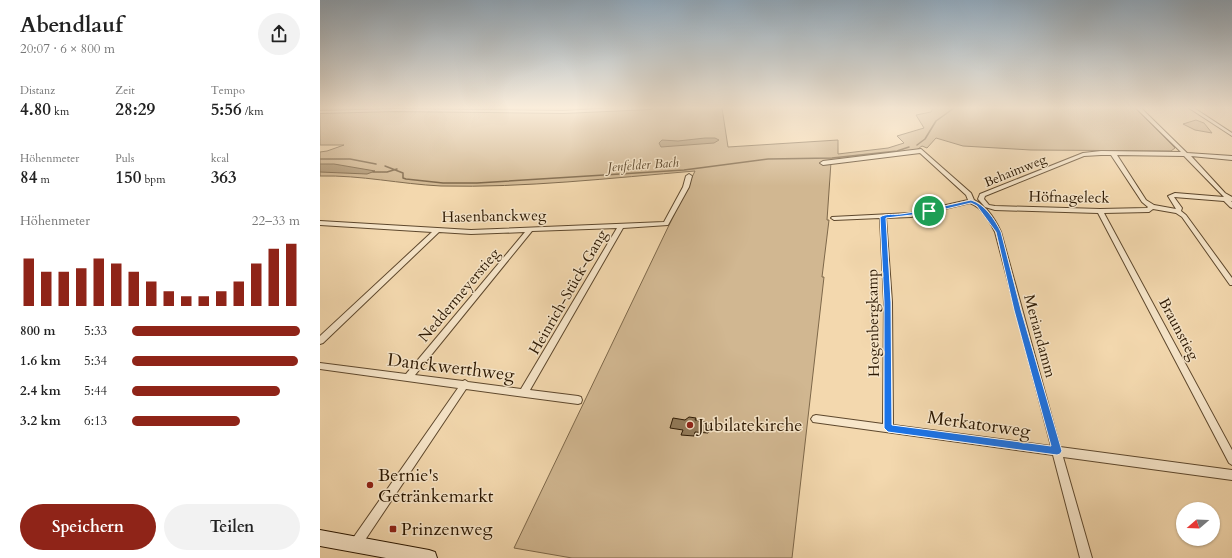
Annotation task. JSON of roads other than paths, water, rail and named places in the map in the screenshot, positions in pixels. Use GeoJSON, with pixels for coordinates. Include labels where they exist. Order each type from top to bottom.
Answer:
{"type":"FeatureCollection","features":[{"type":"Feature","properties":{"kind":"main road"},"geometry":{"type":"LineString","coordinates":[[320,538],[393,555],[429,558]]}},
{"type":"Feature","properties":{"kind":"street"},"geometry":{"type":"LineString","coordinates":[[1165,134],[1230,198]]}},
{"type":"Feature","properties":{"kind":"street","name":"Meriandamm"},"geometry":{"type":"LineString","coordinates":[[823,164],[920,151],[969,194],[971,201],[979,205],[984,210],[998,232],[1086,558]]}},
{"type":"Feature","properties":{"kind":"street"},"geometry":{"type":"LineString","coordinates":[[1113,153],[1185,154],[1232,158]]}},
{"type":"Feature","properties":{"kind":"street","name":"Behaimweg"},"geometry":{"type":"LineString","coordinates":[[985,204],[981,199],[982,195],[1075,157],[1113,153]]}},
{"type":"Feature","properties":{"kind":"street","name":"Höfnageleck"},"geometry":{"type":"LineString","coordinates":[[1113,153],[1144,201],[1152,207],[1178,211]]}},
{"type":"Feature","properties":{"kind":"street","name":"Hasenbanckweg"},"geometry":{"type":"LineString","coordinates":[[320,223],[471,232],[666,224],[686,187],[689,176]]}},
{"type":"Feature","properties":{"kind":"street"},"geometry":{"type":"LineString","coordinates":[[1230,198],[1172,196],[1179,208],[1178,211],[1184,216],[1232,283]]}},
{"type":"Feature","properties":{"kind":"street"},"geometry":{"type":"LineString","coordinates":[[1230,198],[1226,199],[1232,206]]}},
{"type":"Feature","properties":{"kind":"street","name":"Behaimweg"},"geometry":{"type":"LineString","coordinates":[[834,218],[883,217],[922,213],[971,201]]}},
{"type":"Feature","properties":{"kind":"street","name":"Höfnageleck"},"geometry":{"type":"LineString","coordinates":[[985,204],[995,208],[1100,211],[1144,211],[1152,207]]}},
{"type":"Feature","properties":{"kind":"street","name":"Braunstieg"},"geometry":{"type":"LineString","coordinates":[[1100,211],[1232,460]]}},
{"type":"Feature","properties":{"kind":"street","name":"Hogenbergkamp"},"geometry":{"type":"LineString","coordinates":[[883,217],[888,302],[888,428]]}},
{"type":"Feature","properties":{"kind":"street","name":"Heinrich-Stück-Gang"},"geometry":{"type":"LineString","coordinates":[[524,392],[621,226]]}},
{"type":"Feature","properties":{"kind":"street","name":"Neddermeyerstieg"},"geometry":{"type":"LineString","coordinates":[[408,378],[531,229]]}},
{"type":"Feature","properties":{"kind":"street"},"geometry":{"type":"LineString","coordinates":[[320,341],[437,230]]}},
{"type":"Feature","properties":{"kind":"street","name":"Danckwerthweg"},"geometry":{"type":"LineString","coordinates":[[320,366],[578,400]]}},
{"type":"Feature","properties":{"kind":"street"},"geometry":{"type":"LineString","coordinates":[[355,545],[465,384]]}},
{"type":"Feature","properties":{"kind":"street","name":"Merkatorweg"},"geometry":{"type":"LineString","coordinates":[[816,419],[1232,475]]}},
{"type":"Feature","properties":{"kind":"waterway","name":"Jenfelder Bach"},"geometry":{"type":"LineString","coordinates":[[917,145],[925,139],[928,134]]}},
{"type":"Feature","properties":{"kind":"waterway","name":"Jenfelder Bach"},"geometry":{"type":"LineString","coordinates":[[395,170],[403,173],[403,178],[406,179],[443,183],[477,183],[684,170],[768,159],[832,158],[897,151],[909,147]]}},
{"type":"Feature","properties":{"kind":"waterway","name":"Jenfelder Bach"},"geometry":{"type":"LineString","coordinates":[[320,159],[350,159],[376,164]]}},
{"type":"Feature","properties":{"kind":"waterway","name":"Jenfelder Bach"},"geometry":{"type":"LineString","coordinates":[[385,166],[395,170]]}},
{"type":"Feature","properties":{"kind":"waterway"},"geometry":{"type":"LineString","coordinates":[[373,172],[387,172],[395,170]]}},
{"type":"Feature","properties":{"kind":"place","name":"Jubilatekirche"},"geometry":{"type":"Point","coordinates":[690,425]}},
{"type":"Feature","properties":{"kind":"place","name":"Bernie's Getränkemarkt"},"geometry":{"type":"Point","coordinates":[370,485]}},
{"type":"Feature","properties":{"kind":"place","name":"Prinzenweg"},"geometry":{"type":"Point","coordinates":[393,529]}}]}
